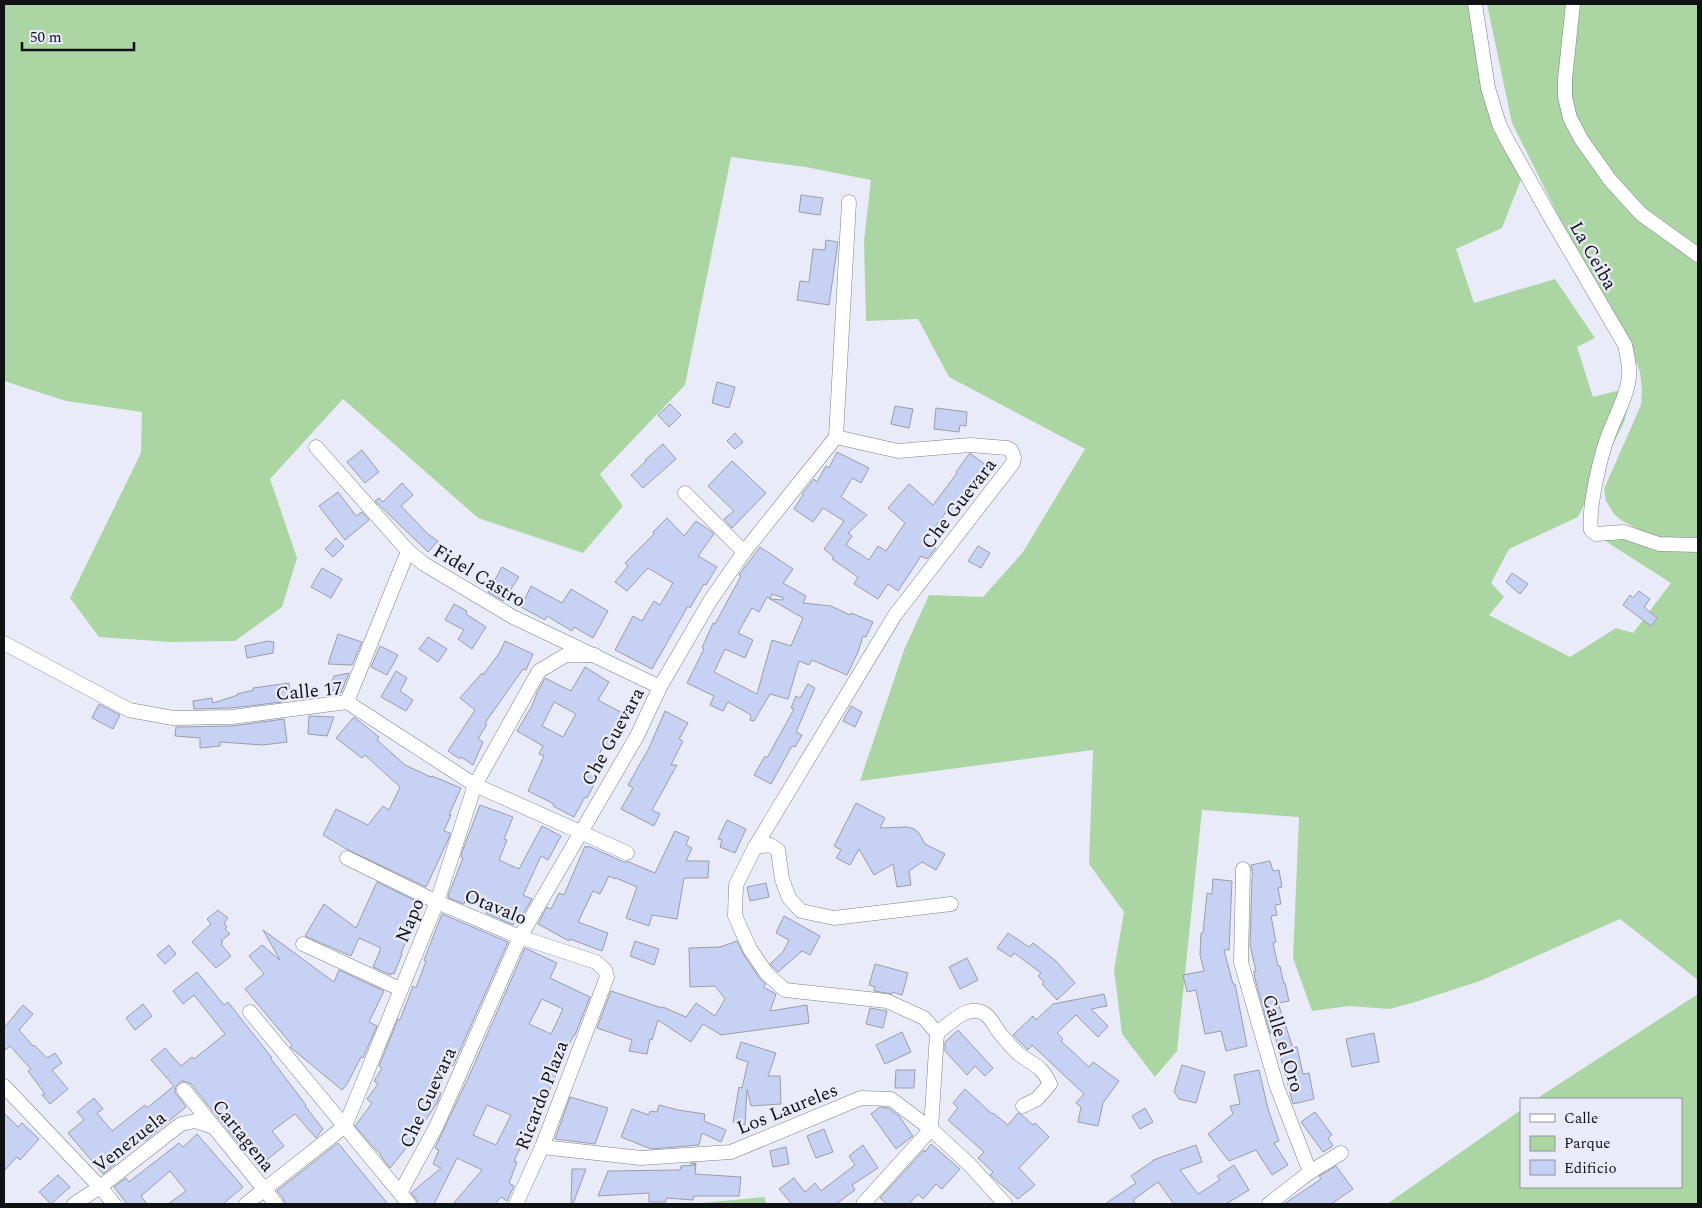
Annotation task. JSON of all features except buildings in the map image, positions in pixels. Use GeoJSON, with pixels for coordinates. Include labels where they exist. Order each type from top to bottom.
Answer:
{"type":"FeatureCollection","features":[{"type":"Feature","properties":{"kind":"street","name":"La Ceiba"},"geometry":{"type":"LineString","coordinates":[[1475,4],[1488,88],[1499,124],[1625,346],[1629,362],[1629,377],[1602,453],[1590,522],[1591,530],[1596,534],[1624,532],[1658,544],[1698,545]]}},
{"type":"Feature","properties":{"kind":"street"},"geometry":{"type":"LineString","coordinates":[[1573,4],[1565,79],[1565,97],[1570,118],[1581,139],[1610,180],[1641,214],[1698,254]]}},
{"type":"Feature","properties":{"kind":"street"},"geometry":{"type":"LineString","coordinates":[[836,437],[849,202]]}},
{"type":"Feature","properties":{"kind":"street","name":"Che Guevara"},"geometry":{"type":"LineString","coordinates":[[404,1199],[520,937],[637,736],[660,687],[710,601],[744,552],[836,437],[898,451],[970,445],[1007,448],[1011,450],[1014,458],[1013,463],[895,615],[755,847],[736,885],[735,916],[750,949],[767,974],[785,990],[886,1001],[924,1018],[938,1033]]}},
{"type":"Feature","properties":{"kind":"street","name":"Fidel Castro"},"geometry":{"type":"LineString","coordinates":[[316,447],[408,551],[424,564],[513,617],[660,687]]}},
{"type":"Feature","properties":{"kind":"street"},"geometry":{"type":"LineString","coordinates":[[685,493],[744,552]]}},
{"type":"Feature","properties":{"kind":"street"},"geometry":{"type":"LineString","coordinates":[[347,702],[408,551]]}},
{"type":"Feature","properties":{"kind":"street","name":"Calle 17"},"geometry":{"type":"LineString","coordinates":[[4,643],[129,710],[173,718],[232,717],[347,702],[475,785],[627,853]]}},
{"type":"Feature","properties":{"kind":"street","name":"Napo"},"geometry":{"type":"LineString","coordinates":[[345,1126],[437,902],[475,785],[539,671],[566,656],[595,655]]}},
{"type":"Feature","properties":{"kind":"street"},"geometry":{"type":"LineString","coordinates":[[755,847],[770,845],[778,850],[782,879],[789,898],[801,911],[834,918],[951,904]]}},
{"type":"Feature","properties":{"kind":"street","name":"Otavalo"},"geometry":{"type":"LineString","coordinates":[[347,858],[437,902],[520,937],[596,962],[605,970],[607,977],[599,998]]}},
{"type":"Feature","properties":{"kind":"street","name":"Calle el Oro"},"geometry":{"type":"LineString","coordinates":[[1243,869],[1241,962],[1277,1087],[1310,1172]]}},
{"type":"Feature","properties":{"kind":"street"},"geometry":{"type":"LineString","coordinates":[[303,944],[400,989]]}},
{"type":"Feature","properties":{"kind":"street","name":"Ricardo Plaza"},"geometry":{"type":"LineString","coordinates":[[516,1204],[542,1147],[599,998]]}},
{"type":"Feature","properties":{"kind":"street"},"geometry":{"type":"LineString","coordinates":[[863,1204],[931,1129],[938,1033],[959,1017],[970,1011],[980,1011],[991,1019],[1001,1035],[1018,1054],[1044,1071],[1050,1084],[1037,1099],[1023,1106]]}},
{"type":"Feature","properties":{"kind":"street"},"geometry":{"type":"LineString","coordinates":[[250,1012],[404,1199]]}},
{"type":"Feature","properties":{"kind":"street"},"geometry":{"type":"LineString","coordinates":[[4,1086],[114,1204]]}},
{"type":"Feature","properties":{"kind":"street","name":"Cartagena"},"geometry":{"type":"LineString","coordinates":[[184,1090],[211,1126],[276,1204]]}},
{"type":"Feature","properties":{"kind":"street","name":"Los Laureles"},"geometry":{"type":"LineString","coordinates":[[542,1147],[641,1158],[730,1152],[861,1098],[891,1099],[931,1129],[969,1164],[1005,1204]]}},
{"type":"Feature","properties":{"kind":"street","name":"Venezuela"},"geometry":{"type":"LineString","coordinates":[[74,1204],[100,1187],[181,1124],[195,1121],[211,1126]]}},
{"type":"Feature","properties":{"kind":"street"},"geometry":{"type":"LineString","coordinates":[[246,1204],[345,1126]]}},
{"type":"Feature","properties":{"kind":"street"},"geometry":{"type":"LineString","coordinates":[[1269,1204],[1310,1172],[1341,1153]]}},
{"type":"Feature","properties":{"kind":"green space"},"geometry":{"type":"Polygon","coordinates":[[[4,4],[1477,4],[1499,128],[1522,177],[1502,228],[1456,249],[1474,303],[1555,279],[1595,338],[1577,347],[1593,397],[1628,388],[1629,403],[1624,422],[1578,517],[1509,549],[1491,583],[1504,597],[1489,615],[1570,657],[1616,628],[1633,633],[1671,583],[1602,539],[1604,529],[1615,526],[1657,549],[1698,550],[1698,980],[1620,919],[1480,981],[1415,1002],[1390,1009],[1349,1006],[1312,1011],[1293,958],[1299,817],[1202,810],[1177,1051],[1155,1077],[1122,1034],[1114,970],[1124,912],[1089,864],[1093,750],[860,781],[904,650],[929,595],[983,597],[1023,552],[1085,449],[949,377],[918,319],[866,321],[864,241],[871,180],[806,167],[731,157],[685,385],[600,474],[623,506],[583,553],[478,518],[343,399],[270,479],[297,558],[282,607],[235,641],[171,642],[99,637],[70,598],[141,453],[142,412],[66,401],[4,381],[4,4]]]}},
{"type":"Feature","properties":{"kind":"green space"},"geometry":{"type":"Polygon","coordinates":[[[1487,4],[1568,4],[1560,77],[1577,142],[1698,261],[1698,542],[1652,537],[1621,520],[1614,514],[1606,501],[1604,489],[1641,405],[1640,372],[1629,344],[1559,217],[1512,123],[1487,4]]]}},
{"type":"Feature","properties":{"kind":"green space"},"geometry":{"type":"Polygon","coordinates":[[[1578,4],[1698,4],[1698,248],[1644,211],[1585,137],[1575,117],[1569,81],[1578,4]]]}},
{"type":"Feature","properties":{"kind":"green space"},"geometry":{"type":"Polygon","coordinates":[[[1698,994],[1698,1204],[1387,1204],[1520,1111],[1520,1188],[1682,1188],[1682,1098],[1538,1098],[1698,994]]]}},
{"type":"Feature","properties":{"kind":"green space"},"geometry":{"type":"Polygon","coordinates":[[[764,1197],[767,1204],[692,1204],[764,1197]]]}}]}
